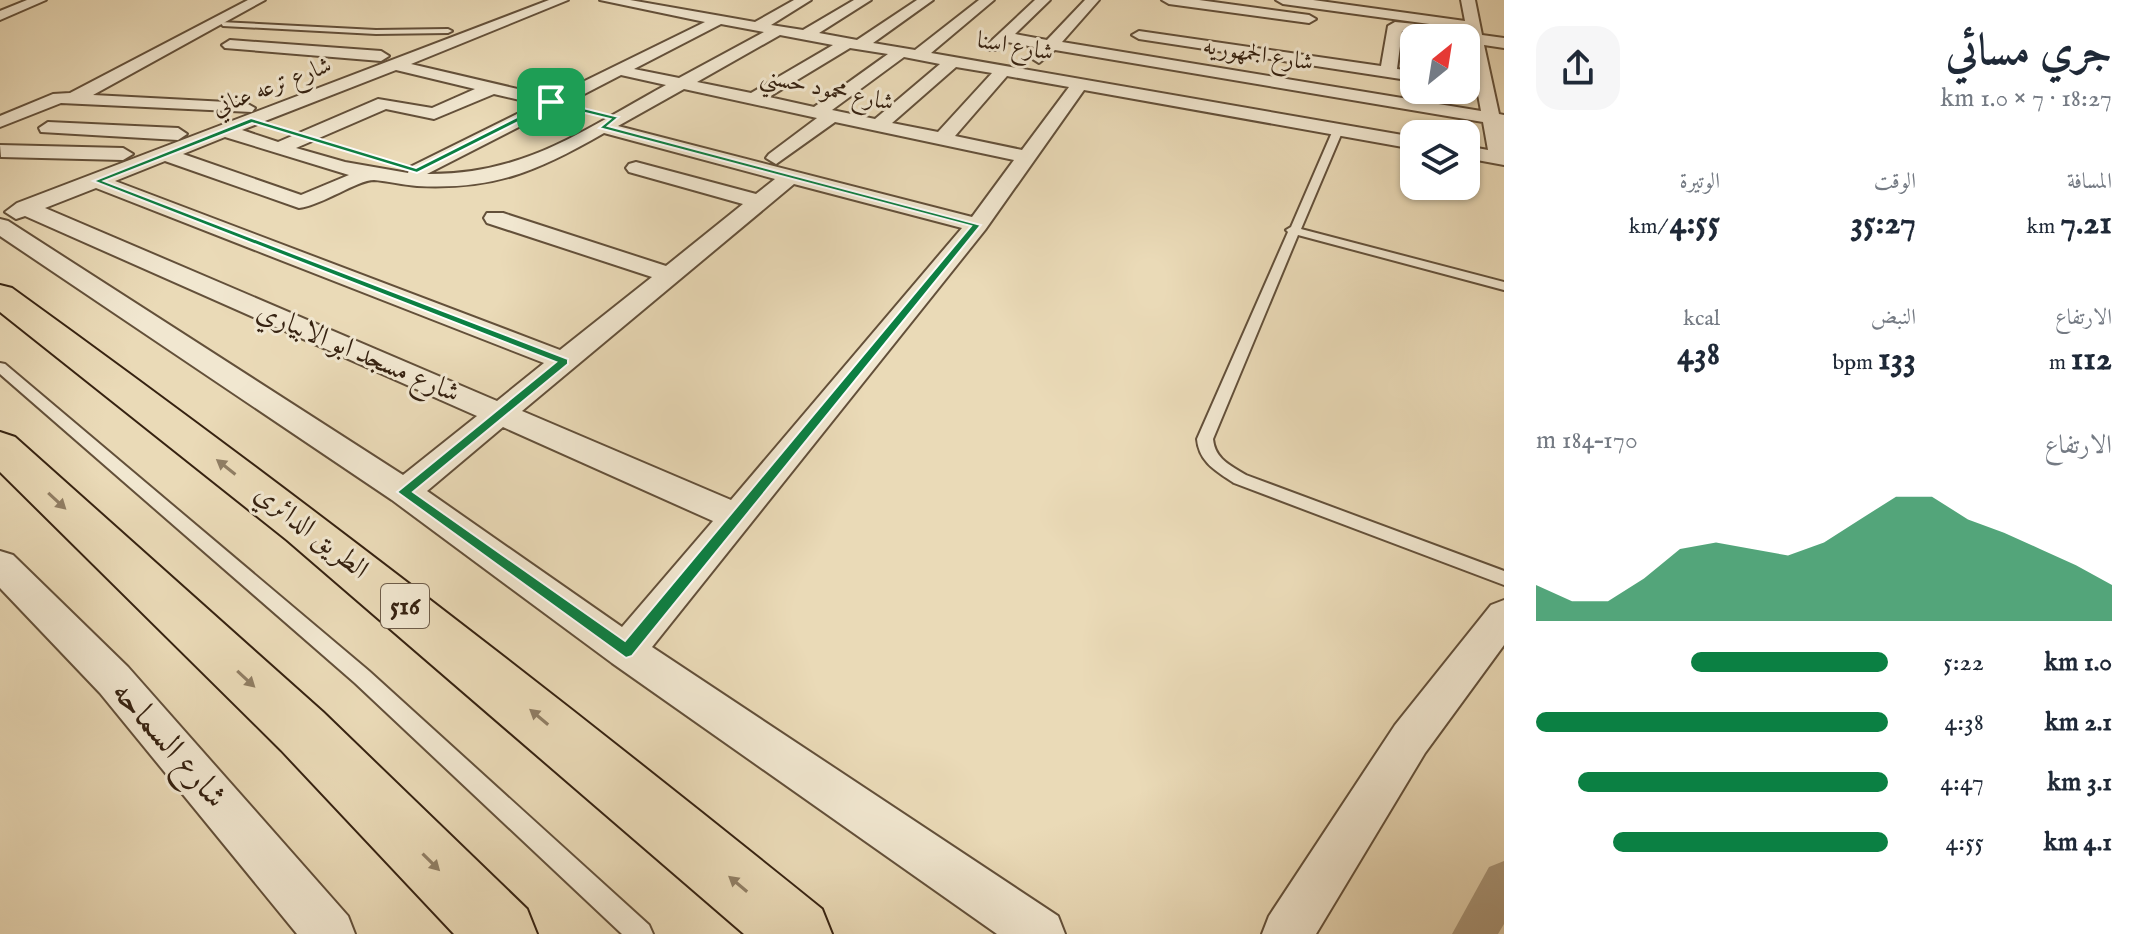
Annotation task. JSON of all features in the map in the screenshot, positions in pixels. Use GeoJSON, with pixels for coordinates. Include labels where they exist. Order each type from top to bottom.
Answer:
{"type":"FeatureCollection","features":[{"type":"Feature","properties":{"kind":"highway","name":"الطريق الدائري"},"geometry":{"type":"LineString","coordinates":[[0,295],[430,625],[797,934]]}},
{"type":"Feature","properties":{"kind":"highway"},"geometry":{"type":"LineString","coordinates":[[0,447],[302,731],[502,934]]}},
{"type":"Feature","properties":{"kind":"street"},"geometry":{"type":"LineString","coordinates":[[0,16],[39,0]]}},
{"type":"Feature","properties":{"kind":"street"},"geometry":{"type":"LineString","coordinates":[[0,122],[63,99],[258,0]]}},
{"type":"Feature","properties":{"kind":"street","name":"شارع ترعه عناني"},"geometry":{"type":"LineString","coordinates":[[388,60],[448,31],[530,0]]}},
{"type":"Feature","properties":{"kind":"street","name":"شارع ترعه عناني"},"geometry":{"type":"LineString","coordinates":[[6,213],[123,154],[178,134],[249,114],[388,60],[561,0]]}},
{"type":"Feature","properties":{"kind":"street","name":"شارع اسنا"},"geometry":{"type":"LineString","coordinates":[[607,0],[907,56],[1090,86],[1294,104],[1338,130],[1400,141]]}},
{"type":"Feature","properties":{"kind":"street"},"geometry":{"type":"LineString","coordinates":[[754,28],[804,0]]}},
{"type":"Feature","properties":{"kind":"street"},"geometry":{"type":"LineString","coordinates":[[802,37],[864,0]]}},
{"type":"Feature","properties":{"kind":"street"},"geometry":{"type":"LineString","coordinates":[[754,99],[851,46],[926,0]]}},
{"type":"Feature","properties":{"kind":"street"},"geometry":{"type":"LineString","coordinates":[[404,492],[760,202],[824,114],[987,0]]}},
{"type":"Feature","properties":{"kind":"street"},"geometry":{"type":"LineString","coordinates":[[1023,75],[1051,45],[1053,24],[1043,0]]}},
{"type":"Feature","properties":{"kind":"street"},"geometry":{"type":"LineString","coordinates":[[972,67],[1003,37],[1053,24],[1092,0]]}},
{"type":"Feature","properties":{"kind":"street"},"geometry":{"type":"LineString","coordinates":[[1283,0],[1318,8]]}},
{"type":"Feature","properties":{"kind":"street"},"geometry":{"type":"LineString","coordinates":[[1388,0],[1472,22],[1504,43]]}},
{"type":"Feature","properties":{"kind":"street"},"geometry":{"type":"LineString","coordinates":[[417,171],[618,70],[735,6]]}},
{"type":"Feature","properties":{"kind":"street"},"geometry":{"type":"LineString","coordinates":[[626,651],[977,225],[1026,157],[1090,86],[1123,57],[1133,35],[1161,6],[1318,8],[1472,22]]}},
{"type":"Feature","properties":{"kind":"street"},"geometry":{"type":"LineString","coordinates":[[0,8],[20,9]]}},
{"type":"Feature","properties":{"kind":"street"},"geometry":{"type":"LineString","coordinates":[[1294,104],[1318,8]]}},
{"type":"Feature","properties":{"kind":"street"},"geometry":{"type":"LineString","coordinates":[[1388,72],[1396,26],[1472,22]]}},
{"type":"Feature","properties":{"kind":"street"},"geometry":{"type":"LineString","coordinates":[[553,133],[679,84],[775,32]]}},
{"type":"Feature","properties":{"kind":"street"},"geometry":{"type":"LineString","coordinates":[[1133,35],[1400,74]]}},
{"type":"Feature","properties":{"kind":"street","name":"شارع الجمهوريه"},"geometry":{"type":"LineString","coordinates":[[1003,37],[1123,57],[1294,104],[1498,119]]}},
{"type":"Feature","properties":{"kind":"street"},"geometry":{"type":"LineString","coordinates":[[230,45],[388,60],[551,102],[977,225]]}},
{"type":"Feature","properties":{"kind":"street"},"geometry":{"type":"LineString","coordinates":[[1480,154],[1502,158],[1498,119],[1485,87],[1480,61],[1504,65]]}},
{"type":"Feature","properties":{"kind":"street"},"geometry":{"type":"LineString","coordinates":[[878,126],[951,63]]}},
{"type":"Feature","properties":{"kind":"street","name":"شارع محمود حسني"},"geometry":{"type":"LineString","coordinates":[[618,70],[1026,157]]}},
{"type":"Feature","properties":{"kind":"street"},"geometry":{"type":"LineString","coordinates":[[942,139],[1002,72]]}},
{"type":"Feature","properties":{"kind":"street"},"geometry":{"type":"LineString","coordinates":[[1480,86],[1504,89]]}},
{"type":"Feature","properties":{"kind":"street"},"geometry":{"type":"LineString","coordinates":[[206,168],[305,137],[384,103],[434,114],[492,88]]}},
{"type":"Feature","properties":{"kind":"street"},"geometry":{"type":"LineString","coordinates":[[13,96],[249,114],[305,137],[450,181]]}},
{"type":"Feature","properties":{"kind":"street"},"geometry":{"type":"LineString","coordinates":[[1,151],[101,101]]}},
{"type":"Feature","properties":{"kind":"street","name":"شارع ترعه عناني"},"geometry":{"type":"LineString","coordinates":[[6,213],[225,131],[249,114]]}},
{"type":"Feature","properties":{"kind":"street"},"geometry":{"type":"LineString","coordinates":[[225,131],[365,175],[403,181],[450,181],[495,175],[535,164],[597,116]]}},
{"type":"Feature","properties":{"kind":"street"},"geometry":{"type":"LineString","coordinates":[[48,128],[178,134]]}},
{"type":"Feature","properties":{"kind":"street"},"geometry":{"type":"LineString","coordinates":[[316,160],[342,148]]}},
{"type":"Feature","properties":{"kind":"street"},"geometry":{"type":"LineString","coordinates":[[1,151],[123,154]]}},
{"type":"Feature","properties":{"kind":"street"},"geometry":{"type":"LineString","coordinates":[[165,154],[299,202],[314,200],[365,175]]}},
{"type":"Feature","properties":{"kind":"street"},"geometry":{"type":"LineString","coordinates":[[636,168],[760,202]]}},
{"type":"Feature","properties":{"kind":"street"},"geometry":{"type":"LineString","coordinates":[[97,181],[564,361]]}},
{"type":"Feature","properties":{"kind":"street"},"geometry":{"type":"LineString","coordinates":[[6,213],[626,651],[1040,934]]}},
{"type":"Feature","properties":{"kind":"street","name":"شارع مسجد ابو الابياري"},"geometry":{"type":"LineString","coordinates":[[6,213],[500,414],[735,516]]}},
{"type":"Feature","properties":{"kind":"street"},"geometry":{"type":"LineString","coordinates":[[495,218],[670,275]]}},
{"type":"Feature","properties":{"kind":"street","name":"شارع السماحه"},"geometry":{"type":"LineString","coordinates":[[0,565],[114,680],[330,934]]}},
{"type":"Feature","properties":{"kind":"street"},"geometry":{"type":"LineString","coordinates":[[1287,934],[1410,739],[1504,616]]}},
{"type":"Feature","properties":{"kind":"lane"},"geometry":{"type":"LineString","coordinates":[[223,24],[376,32],[448,31]]}},
{"type":"Feature","properties":{"kind":"lane"},"geometry":{"type":"LineString","coordinates":[[1338,130],[1292,230],[1205,439],[1206,451],[1216,464],[1240,479],[1504,578]]}},
{"type":"Feature","properties":{"kind":"lane"},"geometry":{"type":"LineString","coordinates":[[1292,230],[1504,286]]}},
{"type":"Feature","properties":{"kind":"lane"},"geometry":{"type":"LineString","coordinates":[[0,367],[362,677],[640,934]]}},
{"type":"Feature","properties":{"kind":"waterway"},"geometry":{"type":"LineString","coordinates":[[1474,934],[1504,882]]}},
{"type":"Feature","properties":{"kind":"route"},"geometry":{"type":"LineString","coordinates":[[551,102],[616,118],[601,127],[977,225],[626,651],[404,492],[564,361],[97,181],[251,120],[417,171],[551,102]]}}]}
